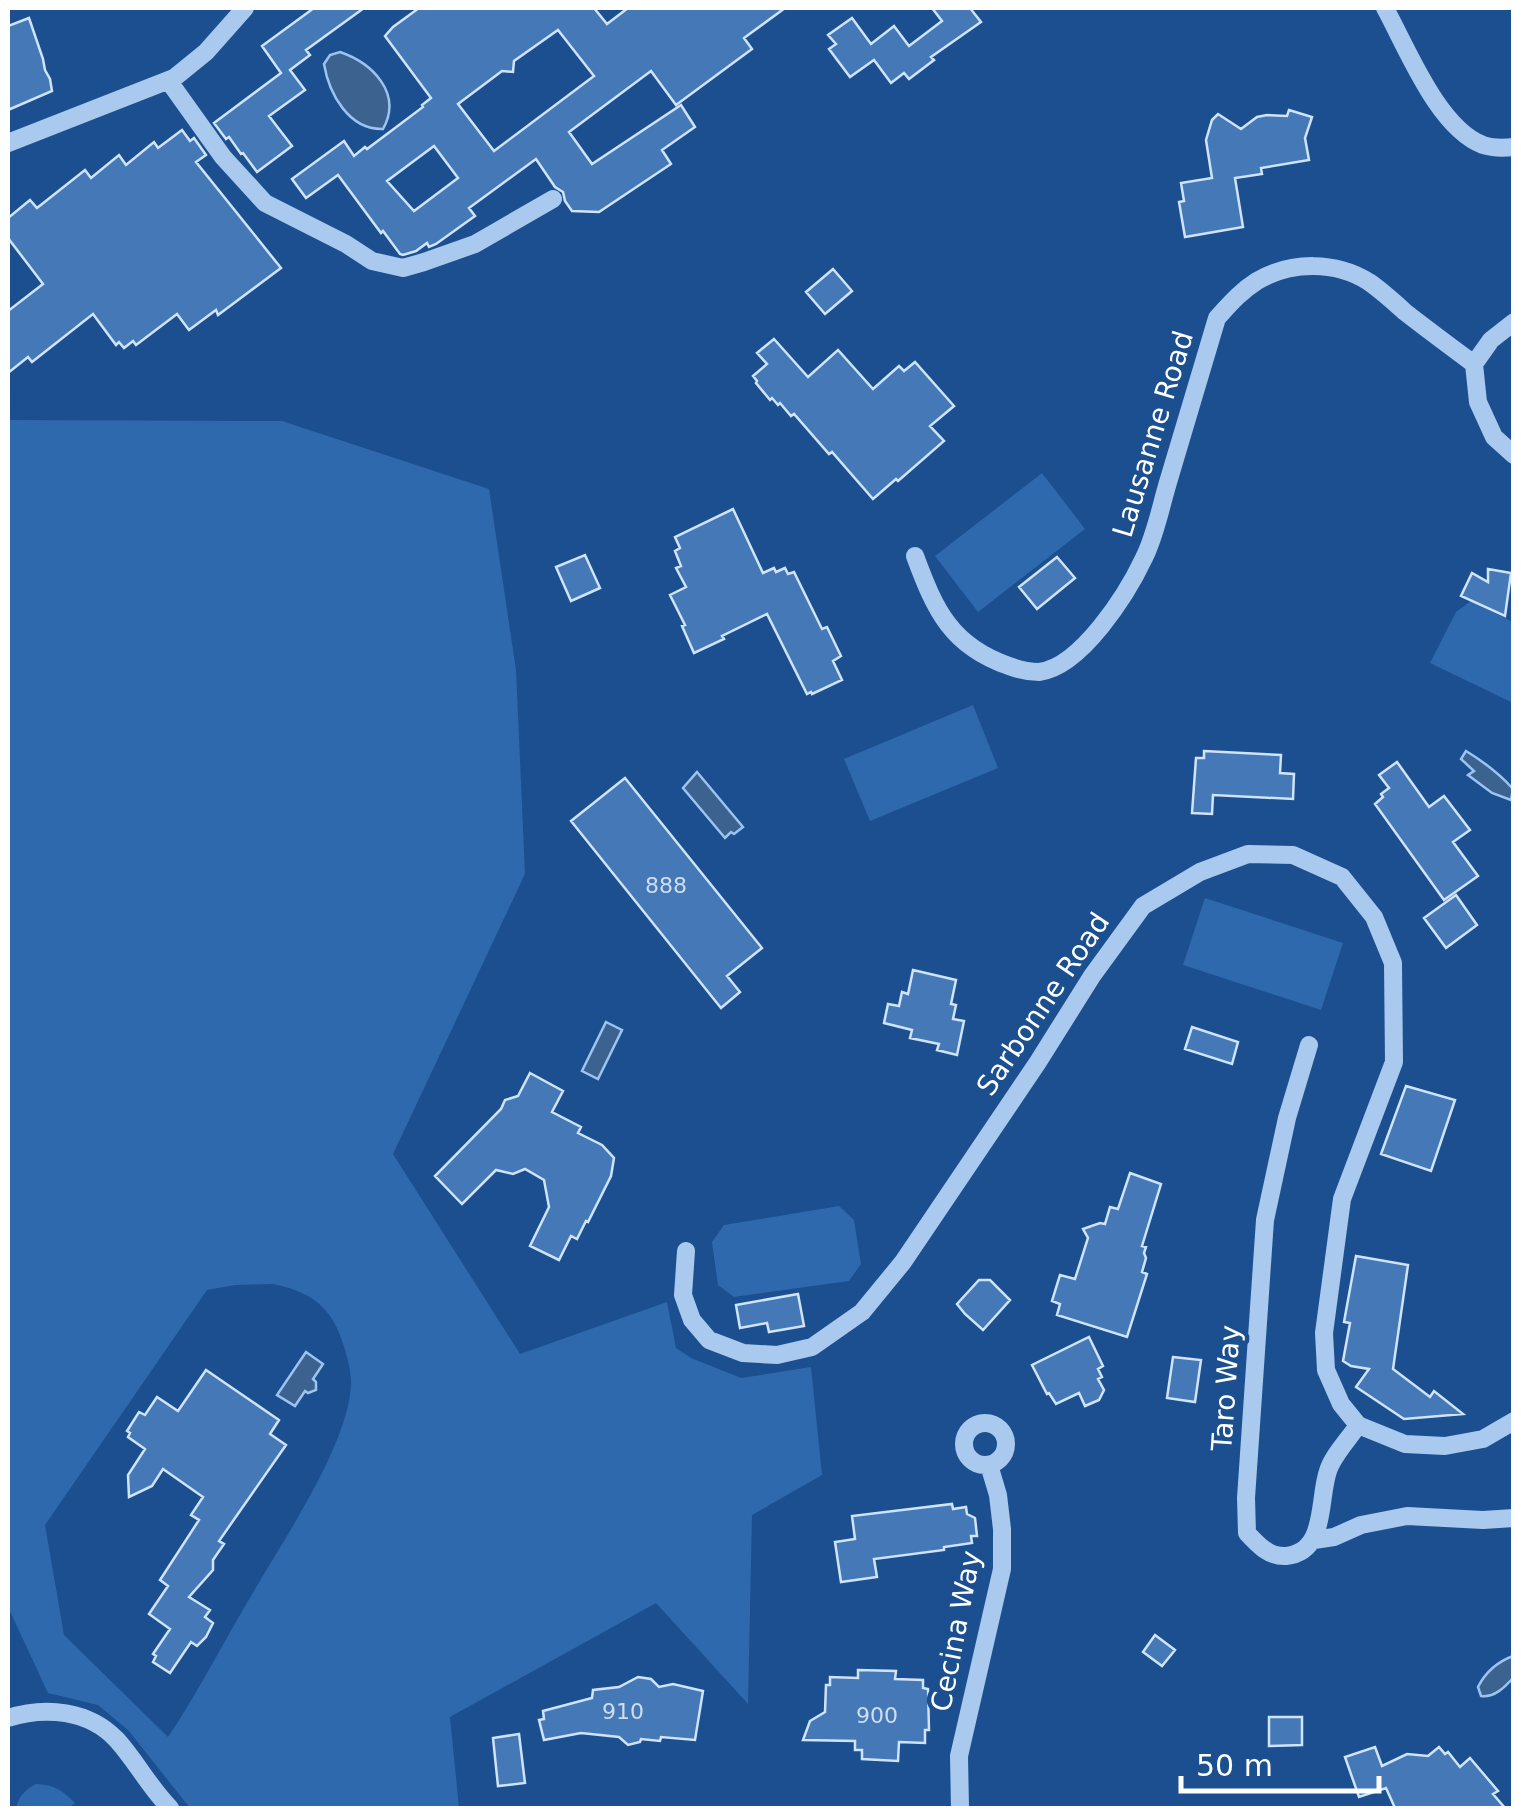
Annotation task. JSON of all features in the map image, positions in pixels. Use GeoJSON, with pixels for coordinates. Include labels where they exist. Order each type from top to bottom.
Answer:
{"type":"FeatureCollection","features":[{"type":"Feature","properties":{"kind":"street"},"geometry":{"type":"LineString","coordinates":[[8,143],[168,80],[206,52],[244,8]]}},
{"type":"Feature","properties":{"kind":"street"},"geometry":{"type":"LineString","coordinates":[[1385,8],[1436,102],[1458,130],[1484,145],[1514,147]]}},
{"type":"Feature","properties":{"kind":"street"},"geometry":{"type":"LineString","coordinates":[[168,80],[223,156],[266,203],[346,244],[372,262],[403,268],[424,262],[474,244],[553,199]]}},
{"type":"Feature","properties":{"kind":"street","name":"Lausanne Road"},"geometry":{"type":"LineString","coordinates":[[915,556],[930,599],[952,630],[986,658],[1016,669],[1040,672],[1063,662],[1095,635],[1124,596],[1146,555],[1217,318],[1259,280],[1288,269],[1316,266],[1343,270],[1368,282],[1474,364]]}},
{"type":"Feature","properties":{"kind":"street"},"geometry":{"type":"LineString","coordinates":[[1514,322],[1491,340],[1474,364],[1478,402],[1494,437],[1514,455]]}},
{"type":"Feature","properties":{"kind":"street","name":"Sarbonne Road"},"geometry":{"type":"LineString","coordinates":[[686,1251],[683,1295],[692,1320],[709,1340],[743,1353],[777,1354],[812,1348],[862,1312],[903,1262],[1092,976],[1143,906],[1200,872],[1248,854],[1293,855],[1342,877],[1374,917],[1393,963],[1394,1062],[1342,1200],[1324,1333],[1326,1370],[1341,1404],[1358,1425]]}},
{"type":"Feature","properties":{"kind":"street","name":"Taro Way"},"geometry":{"type":"LineString","coordinates":[[1309,1045],[1287,1118],[1265,1220],[1246,1498],[1247,1533],[1262,1550],[1283,1556],[1302,1552],[1314,1540],[1407,1516],[1514,1518]]}},
{"type":"Feature","properties":{"kind":"street"},"geometry":{"type":"LineString","coordinates":[[1314,1540],[1328,1468],[1358,1425],[1405,1444],[1445,1446],[1483,1439],[1514,1421]]}},
{"type":"Feature","properties":{"kind":"street","name":"Cecina Way"},"geometry":{"type":"LineString","coordinates":[[960,1808],[959,1756],[1002,1568],[998,1495],[989,1465]]}},
{"type":"Feature","properties":{"kind":"street"},"geometry":{"type":"LineString","coordinates":[[8,1718],[56,1710],[88,1720],[116,1738],[170,1808]]}},
{"type":"Feature","properties":{"kind":"shaded area"},"geometry":{"type":"Polygon","coordinates":[[[340,52],[363,64],[381,81],[389,103],[383,129],[360,123],[336,98],[324,64],[330,55],[340,52]]]}},
{"type":"Feature","properties":{"kind":"shaded area"},"geometry":{"type":"Polygon","coordinates":[[[8,420],[282,421],[489,489],[516,670],[525,874],[393,1154],[520,1354],[667,1302],[676,1348],[691,1358],[741,1378],[811,1367],[822,1475],[752,1515],[748,1704],[656,1603],[450,1717],[459,1808],[190,1808],[128,1730],[98,1705],[48,1693],[8,1607],[8,420]],[[235,1285],[207,1290],[45,1525],[64,1635],[168,1737],[313,1490],[348,1407],[350,1372],[336,1326],[315,1300],[285,1287],[235,1285]]]}},
{"type":"Feature","properties":{"kind":"shaded area"},"geometry":{"type":"Polygon","coordinates":[[[1042,473],[1085,529],[978,612],[935,556],[1042,473]]]}},
{"type":"Feature","properties":{"kind":"shaded area"},"geometry":{"type":"Polygon","coordinates":[[[1471,601],[1513,622],[1513,703],[1430,663],[1456,612],[1471,601]]]}},
{"type":"Feature","properties":{"kind":"shaded area"},"geometry":{"type":"Polygon","coordinates":[[[973,705],[998,768],[870,821],[844,759],[973,705]]]}},
{"type":"Feature","properties":{"kind":"shaded area"},"geometry":{"type":"Polygon","coordinates":[[[1466,751],[1508,783],[1513,789],[1511,800],[1492,793],[1468,775],[1474,771],[1461,759],[1466,751]]]}},
{"type":"Feature","properties":{"kind":"shaded area"},"geometry":{"type":"Polygon","coordinates":[[[697,772],[743,827],[734,834],[731,832],[725,838],[683,788],[697,772]]]}},
{"type":"Feature","properties":{"kind":"shaded area"},"geometry":{"type":"Polygon","coordinates":[[[1205,898],[1343,943],[1321,1010],[1183,965],[1205,898]]]}},
{"type":"Feature","properties":{"kind":"shaded area"},"geometry":{"type":"Polygon","coordinates":[[[606,1022],[622,1030],[598,1079],[582,1071],[606,1022]]]}},
{"type":"Feature","properties":{"kind":"shaded area"},"geometry":{"type":"Polygon","coordinates":[[[839,1206],[854,1220],[861,1264],[849,1281],[734,1297],[718,1285],[712,1242],[724,1225],[839,1206]]]}},
{"type":"Feature","properties":{"kind":"shaded area"},"geometry":{"type":"Polygon","coordinates":[[[306,1352],[323,1364],[313,1379],[316,1390],[305,1391],[295,1406],[277,1395],[306,1352]]]}},
{"type":"Feature","properties":{"kind":"shaded area"},"geometry":{"type":"Polygon","coordinates":[[[1513,1656],[1513,1678],[1495,1694],[1481,1696],[1478,1687],[1485,1676],[1513,1656]]]}},
{"type":"Feature","properties":{"kind":"shaded area"},"geometry":{"type":"Polygon","coordinates":[[[36,1784],[58,1789],[75,1803],[69,1808],[16,1808],[23,1794],[36,1784]]]}},
{"type":"Feature","properties":{"kind":"building"},"geometry":{"type":"Polygon","coordinates":[[[314,8],[364,8],[306,50],[310,55],[290,70],[305,90],[269,116],[292,146],[257,172],[214,123],[281,73],[262,46],[314,8]]]}},
{"type":"Feature","properties":{"kind":"building"},"geometry":{"type":"Polygon","coordinates":[[[419,8],[594,8],[607,24],[628,8],[785,8],[744,38],[752,49],[676,105],[651,71],[569,132],[592,164],[681,105],[695,127],[662,150],[671,164],[599,212],[572,211],[563,192],[555,187],[536,159],[469,208],[475,216],[436,244],[429,247],[427,243],[403,255],[381,233],[338,175],[306,198],[292,179],[344,141],[354,156],[367,149],[431,98],[385,36],[419,8]],[[558,30],[514,61],[513,72],[502,71],[458,104],[494,151],[594,76],[558,30]],[[434,146],[387,181],[414,211],[458,178],[434,146]]]}},
{"type":"Feature","properties":{"kind":"building"},"geometry":{"type":"Polygon","coordinates":[[[932,8],[970,8],[981,22],[931,57],[934,60],[909,79],[904,73],[891,83],[874,60],[850,77],[829,49],[836,44],[828,35],[852,18],[871,44],[894,26],[909,46],[942,21],[932,8]]]}},
{"type":"Feature","properties":{"kind":"building"},"geometry":{"type":"Polygon","coordinates":[[[29,18],[52,91],[8,110],[8,26],[29,18]]]}},
{"type":"Feature","properties":{"kind":"building"},"geometry":{"type":"Polygon","coordinates":[[[1289,110],[1312,117],[1305,138],[1309,160],[1261,168],[1262,174],[1235,178],[1243,227],[1185,237],[1179,202],[1184,201],[1181,183],[1212,178],[1206,140],[1212,120],[1218,114],[1241,129],[1257,117],[1287,116],[1289,110]]]}},
{"type":"Feature","properties":{"kind":"building"},"geometry":{"type":"Polygon","coordinates":[[[182,130],[190,141],[194,138],[206,155],[196,162],[281,268],[218,315],[216,310],[189,330],[177,314],[136,345],[133,341],[124,348],[119,342],[116,345],[93,314],[32,362],[28,357],[8,373],[8,311],[43,284],[8,238],[8,218],[30,200],[37,208],[85,170],[91,178],[119,155],[126,165],[154,142],[158,148],[182,130]]]}},
{"type":"Feature","properties":{"kind":"building"},"geometry":{"type":"Polygon","coordinates":[[[833,269],[852,291],[825,314],[806,292],[833,269]]]}},
{"type":"Feature","properties":{"kind":"building"},"geometry":{"type":"Polygon","coordinates":[[[774,339],[808,377],[838,350],[873,389],[899,366],[904,371],[915,362],[954,406],[930,426],[944,441],[873,499],[794,414],[791,416],[780,403],[770,400],[756,383],[753,376],[767,364],[757,353],[774,339]]]}},
{"type":"Feature","properties":{"kind":"building"},"geometry":{"type":"Polygon","coordinates":[[[733,509],[763,573],[774,568],[776,572],[785,568],[788,574],[794,572],[822,629],[827,627],[841,656],[833,661],[842,680],[807,694],[767,614],[694,653],[670,595],[686,587],[676,568],[681,566],[675,537],[733,509]]]}},
{"type":"Feature","properties":{"kind":"building"},"geometry":{"type":"Polygon","coordinates":[[[585,555],[600,588],[571,601],[556,567],[585,555]]]}},
{"type":"Feature","properties":{"kind":"building"},"geometry":{"type":"Polygon","coordinates":[[[1057,557],[1075,578],[1037,609],[1019,587],[1057,557]]]}},
{"type":"Feature","properties":{"kind":"building"},"geometry":{"type":"Polygon","coordinates":[[[1488,569],[1511,573],[1505,616],[1461,596],[1472,573],[1488,582],[1488,569]]]}},
{"type":"Feature","properties":{"kind":"building"},"geometry":{"type":"Polygon","coordinates":[[[1204,751],[1281,755],[1280,773],[1294,774],[1293,799],[1213,795],[1212,814],[1192,813],[1196,758],[1204,758],[1204,751]]]}},
{"type":"Feature","properties":{"kind":"building"},"geometry":{"type":"Polygon","coordinates":[[[1397,762],[1429,807],[1444,796],[1470,830],[1453,842],[1478,876],[1444,900],[1375,804],[1389,788],[1379,775],[1397,762]]]}},
{"type":"Feature","properties":{"kind":"building"},"geometry":{"type":"Polygon","coordinates":[[[625,778],[762,948],[727,976],[740,992],[721,1008],[571,821],[625,778]]]}},
{"type":"Feature","properties":{"kind":"building"},"geometry":{"type":"Polygon","coordinates":[[[1456,895],[1477,925],[1446,948],[1424,918],[1456,895]]]}},
{"type":"Feature","properties":{"kind":"building"},"geometry":{"type":"Polygon","coordinates":[[[913,970],[956,980],[951,1004],[956,1005],[953,1019],[964,1021],[957,1055],[937,1050],[939,1044],[910,1038],[912,1030],[884,1023],[888,1004],[899,1006],[902,992],[908,994],[913,970]]]}},
{"type":"Feature","properties":{"kind":"building"},"geometry":{"type":"Polygon","coordinates":[[[1192,1027],[1238,1042],[1232,1064],[1185,1049],[1192,1027]]]}},
{"type":"Feature","properties":{"kind":"building"},"geometry":{"type":"Polygon","coordinates":[[[530,1073],[563,1091],[552,1112],[581,1127],[578,1133],[602,1145],[614,1158],[611,1176],[588,1222],[577,1239],[571,1236],[559,1260],[530,1246],[549,1207],[544,1180],[525,1169],[513,1174],[496,1170],[462,1204],[435,1176],[501,1109],[505,1100],[518,1096],[530,1073]]]}},
{"type":"Feature","properties":{"kind":"building"},"geometry":{"type":"Polygon","coordinates":[[[1406,1086],[1455,1100],[1431,1171],[1381,1154],[1406,1086]]]}},
{"type":"Feature","properties":{"kind":"building"},"geometry":{"type":"Polygon","coordinates":[[[1130,1173],[1161,1184],[1142,1246],[1146,1247],[1146,1258],[1142,1272],[1147,1274],[1127,1337],[1057,1315],[1060,1304],[1052,1301],[1060,1275],[1075,1279],[1088,1238],[1083,1229],[1105,1224],[1110,1207],[1118,1209],[1130,1173]]]}},
{"type":"Feature","properties":{"kind":"building"},"geometry":{"type":"Polygon","coordinates":[[[1356,1256],[1408,1265],[1393,1369],[1430,1397],[1434,1391],[1463,1414],[1404,1419],[1356,1387],[1369,1369],[1343,1361],[1350,1323],[1344,1322],[1356,1256]]]}},
{"type":"Feature","properties":{"kind":"building"},"geometry":{"type":"Polygon","coordinates":[[[979,1280],[990,1280],[1010,1300],[983,1330],[957,1304],[979,1280]]]}},
{"type":"Feature","properties":{"kind":"building"},"geometry":{"type":"Polygon","coordinates":[[[798,1294],[804,1326],[769,1332],[767,1323],[740,1328],[736,1305],[798,1294]]]}},
{"type":"Feature","properties":{"kind":"building"},"geometry":{"type":"Polygon","coordinates":[[[1089,1337],[1103,1366],[1098,1369],[1102,1377],[1098,1379],[1104,1390],[1099,1400],[1085,1406],[1079,1393],[1056,1404],[1032,1365],[1089,1337]]]}},
{"type":"Feature","properties":{"kind":"building"},"geometry":{"type":"Polygon","coordinates":[[[1173,1357],[1201,1360],[1195,1402],[1167,1398],[1173,1357]]]}},
{"type":"Feature","properties":{"kind":"building"},"geometry":{"type":"Polygon","coordinates":[[[206,1370],[279,1420],[270,1434],[286,1445],[219,1541],[224,1544],[213,1560],[213,1570],[189,1597],[210,1610],[205,1617],[213,1623],[197,1646],[191,1642],[170,1673],[153,1662],[153,1654],[170,1629],[149,1614],[168,1586],[160,1580],[199,1520],[191,1515],[203,1497],[163,1469],[152,1486],[129,1497],[128,1475],[145,1449],[128,1437],[127,1431],[139,1412],[145,1415],[157,1397],[178,1411],[206,1370]]]}},
{"type":"Feature","properties":{"kind":"building"},"geometry":{"type":"Polygon","coordinates":[[[952,1504],[953,1509],[966,1507],[967,1514],[975,1518],[977,1536],[971,1536],[972,1543],[874,1559],[877,1577],[841,1582],[835,1542],[855,1539],[852,1516],[952,1504]]]}},
{"type":"Feature","properties":{"kind":"building"},"geometry":{"type":"Polygon","coordinates":[[[1155,1635],[1175,1650],[1162,1666],[1143,1652],[1155,1635]]]}},
{"type":"Feature","properties":{"kind":"building"},"geometry":{"type":"Polygon","coordinates":[[[858,1670],[896,1671],[895,1679],[923,1680],[923,1688],[928,1689],[929,1730],[925,1730],[925,1743],[899,1742],[898,1761],[862,1759],[862,1750],[855,1750],[855,1741],[803,1740],[810,1721],[825,1712],[830,1677],[858,1678],[858,1670]]]}},
{"type":"Feature","properties":{"kind":"building"},"geometry":{"type":"Polygon","coordinates":[[[638,1677],[651,1679],[659,1687],[673,1684],[703,1691],[695,1740],[661,1737],[660,1741],[641,1739],[628,1745],[619,1737],[581,1733],[544,1740],[539,1720],[544,1719],[543,1711],[592,1698],[593,1690],[619,1687],[638,1677]]]}},
{"type":"Feature","properties":{"kind":"building"},"geometry":{"type":"Polygon","coordinates":[[[1269,1717],[1302,1717],[1302,1745],[1269,1746],[1269,1717]]]}},
{"type":"Feature","properties":{"kind":"building"},"geometry":{"type":"Polygon","coordinates":[[[519,1734],[525,1783],[498,1786],[493,1738],[519,1734]]]}},
{"type":"Feature","properties":{"kind":"building"},"geometry":{"type":"Polygon","coordinates":[[[1375,1747],[1382,1766],[1407,1754],[1428,1756],[1439,1747],[1460,1767],[1470,1758],[1498,1791],[1493,1794],[1505,1808],[1395,1808],[1386,1788],[1359,1797],[1345,1757],[1375,1747]]]}}]}
